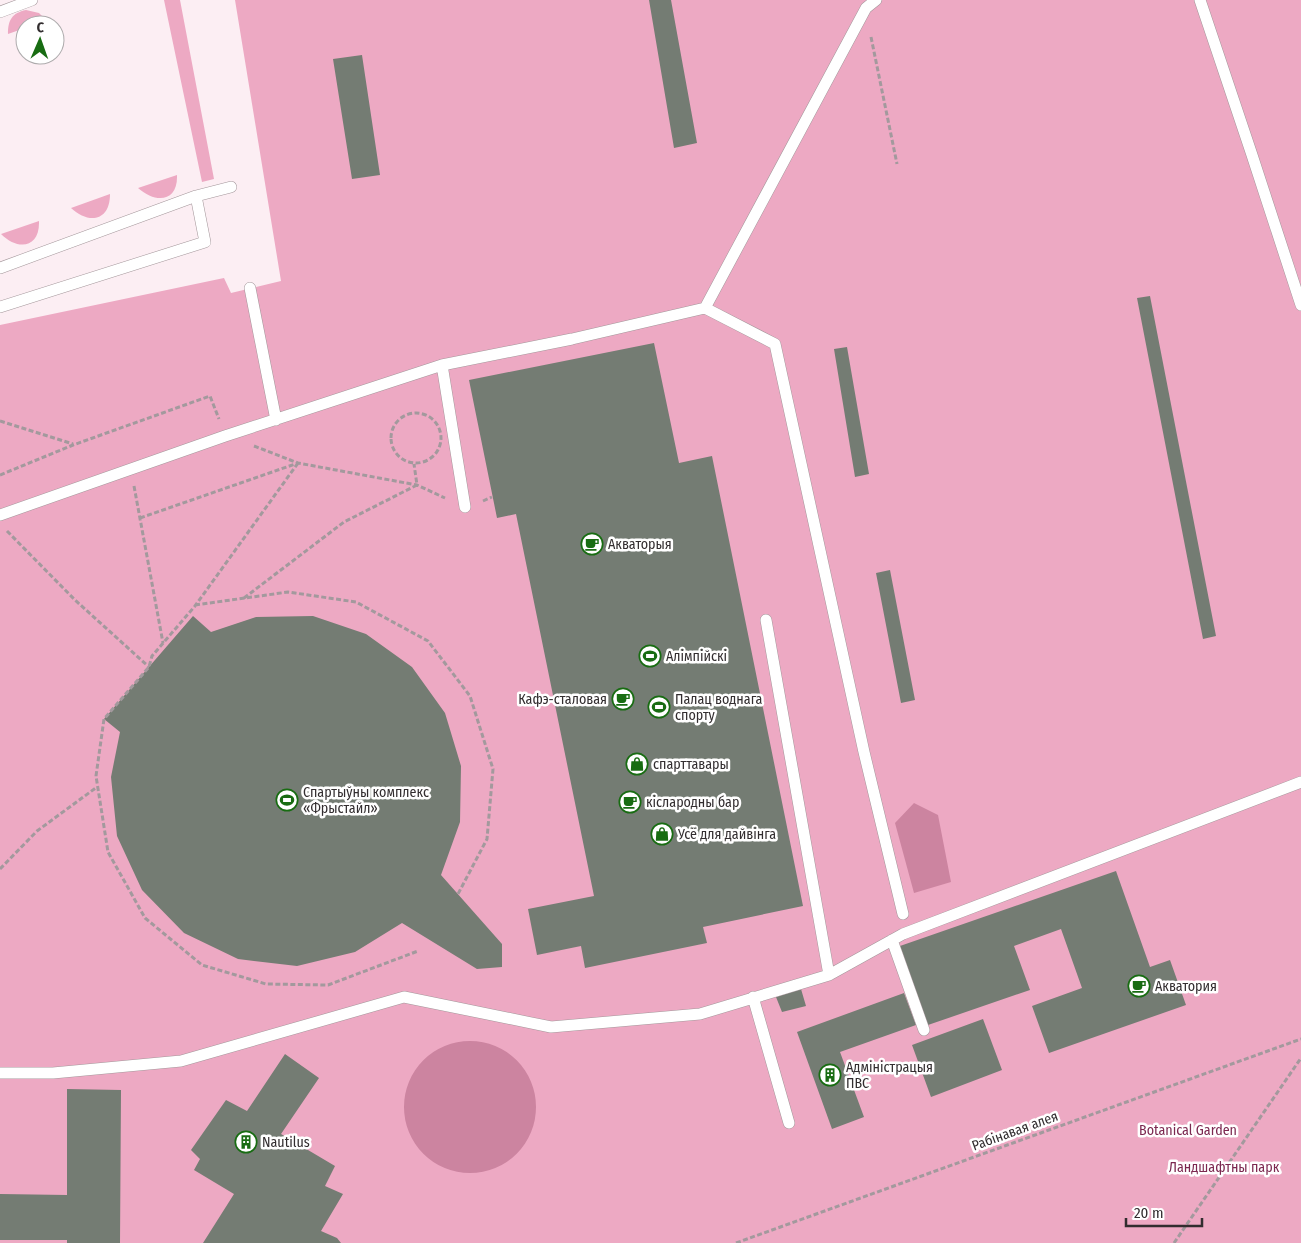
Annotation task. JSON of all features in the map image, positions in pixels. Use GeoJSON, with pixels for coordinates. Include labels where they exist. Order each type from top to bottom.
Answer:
{"type":"FeatureCollection","features":[{"type":"Feature","properties":{"kind":"lane"},"geometry":{"type":"LineString","coordinates":[[0,12],[32,0]]}},
{"type":"Feature","properties":{"kind":"lane"},"geometry":{"type":"LineString","coordinates":[[705,308],[866,8],[876,0]]}},
{"type":"Feature","properties":{"kind":"lane"},"geometry":{"type":"LineString","coordinates":[[1200,0],[1301,305]]}},
{"type":"Feature","properties":{"kind":"lane"},"geometry":{"type":"LineString","coordinates":[[0,268],[196,196],[231,187]]}},
{"type":"Feature","properties":{"kind":"lane"},"geometry":{"type":"LineString","coordinates":[[0,307],[205,242],[196,196]]}},
{"type":"Feature","properties":{"kind":"lane"},"geometry":{"type":"LineString","coordinates":[[250,288],[276,420]]}},
{"type":"Feature","properties":{"kind":"lane"},"geometry":{"type":"LineString","coordinates":[[0,515],[225,436],[442,364],[572,339],[705,308],[775,344],[864,752],[903,914]]}},
{"type":"Feature","properties":{"kind":"lane"},"geometry":{"type":"LineString","coordinates":[[442,364],[465,507]]}},
{"type":"Feature","properties":{"kind":"lane"},"geometry":{"type":"LineString","coordinates":[[766,620],[829,975]]}},
{"type":"Feature","properties":{"kind":"lane"},"geometry":{"type":"LineString","coordinates":[[0,1073],[53,1073],[181,1061],[404,997],[551,1027],[700,1014],[829,975],[892,940],[921,927],[1301,782]]}},
{"type":"Feature","properties":{"kind":"lane"},"geometry":{"type":"LineString","coordinates":[[892,940],[924,1030]]}},
{"type":"Feature","properties":{"kind":"lane"},"geometry":{"type":"LineString","coordinates":[[753,997],[789,1123]]}},
{"type":"Feature","properties":{"kind":"path"},"geometry":{"type":"LineString","coordinates":[[866,8],[897,164]]}},
{"type":"Feature","properties":{"kind":"path"},"geometry":{"type":"LineString","coordinates":[[0,475],[73,444],[210,396],[225,436],[298,463],[417,485],[465,507],[492,498]]}},
{"type":"Feature","properties":{"kind":"path"},"geometry":{"type":"LineString","coordinates":[[412,412],[426,414],[437,424],[442,437],[438,451],[428,461],[414,464],[400,459],[395,453],[391,447],[390,432],[398,419],[412,412]]}},
{"type":"Feature","properties":{"kind":"path"},"geometry":{"type":"LineString","coordinates":[[0,421],[73,444]]}},
{"type":"Feature","properties":{"kind":"path"},"geometry":{"type":"LineString","coordinates":[[140,518],[298,463]]}},
{"type":"Feature","properties":{"kind":"path"},"geometry":{"type":"LineString","coordinates":[[298,463],[194,606],[152,656],[149,667],[104,719],[96,776],[108,852],[145,918],[202,965],[266,984],[328,985],[418,951]]}},
{"type":"Feature","properties":{"kind":"path"},"geometry":{"type":"LineString","coordinates":[[414,464],[417,485]]}},
{"type":"Feature","properties":{"kind":"path"},"geometry":{"type":"LineString","coordinates":[[134,485],[163,643]]}},
{"type":"Feature","properties":{"kind":"path"},"geometry":{"type":"LineString","coordinates":[[243,599],[344,522],[417,485]]}},
{"type":"Feature","properties":{"kind":"path"},"geometry":{"type":"LineString","coordinates":[[7,531],[75,600],[149,667]]}},
{"type":"Feature","properties":{"kind":"path"},"geometry":{"type":"LineString","coordinates":[[194,606],[288,592],[356,602],[428,641],[470,696],[493,769],[487,839],[458,894]]}},
{"type":"Feature","properties":{"kind":"path"},"geometry":{"type":"LineString","coordinates":[[0,869],[37,831],[97,787]]}},
{"type":"Feature","properties":{"kind":"path","name":"Рабінавая алея"},"geometry":{"type":"LineString","coordinates":[[736,1243],[1301,1039]]}},
{"type":"Feature","properties":{"kind":"path"},"geometry":{"type":"LineString","coordinates":[[1174,1243],[1301,1058]]}},
{"type":"Feature","properties":{"kind":"green space"},"geometry":{"type":"Polygon","coordinates":[[[164,0],[180,0],[214,179],[202,182],[164,0]]]}},
{"type":"Feature","properties":{"kind":"green space","name":"Алімпійскі"},"geometry":{"type":"Polygon","coordinates":[[[235,0],[1301,0],[1301,1243],[0,1243],[0,325],[224,278],[231,293],[281,281],[235,0]]]}},
{"type":"Feature","properties":{"kind":"green space"},"geometry":{"type":"Polygon","coordinates":[[[26,10],[41,15],[15,15],[15,32],[8,34],[10,21],[14,15],[26,10]]]}},
{"type":"Feature","properties":{"kind":"green space"},"geometry":{"type":"Polygon","coordinates":[[[177,175],[174,191],[165,198],[152,197],[138,188],[177,175]]]}},
{"type":"Feature","properties":{"kind":"green space"},"geometry":{"type":"Polygon","coordinates":[[[110,194],[106,210],[97,218],[84,216],[71,208],[110,194]]]}},
{"type":"Feature","properties":{"kind":"green space"},"geometry":{"type":"Polygon","coordinates":[[[39,221],[36,237],[27,244],[14,243],[1,234],[39,221]]]}},
{"type":"Feature","properties":{"kind":"shaded area"},"geometry":{"type":"Polygon","coordinates":[[[914,803],[938,815],[951,882],[914,893],[895,823],[914,803]]]}},
{"type":"Feature","properties":{"kind":"shaded area"},"geometry":{"type":"Polygon","coordinates":[[[470,1041],[483,1042],[495,1046],[517,1060],[531,1082],[535,1094],[535,1120],[531,1132],[517,1154],[495,1168],[483,1172],[470,1173],[457,1172],[445,1168],[423,1154],[409,1132],[405,1120],[404,1107],[405,1094],[409,1082],[423,1060],[445,1046],[457,1042],[470,1041]]]}},
{"type":"Feature","properties":{"kind":"building"},"geometry":{"type":"Polygon","coordinates":[[[649,0],[671,0],[697,143],[674,148],[649,0]]]}},
{"type":"Feature","properties":{"kind":"building"},"geometry":{"type":"Polygon","coordinates":[[[362,55],[380,175],[352,179],[333,59],[362,55]]]}},
{"type":"Feature","properties":{"kind":"building"},"geometry":{"type":"Polygon","coordinates":[[[1150,296],[1216,636],[1203,639],[1137,298],[1150,296]]]}},
{"type":"Feature","properties":{"kind":"building","name":"Палац воднага спорту"},"geometry":{"type":"Polygon","coordinates":[[[654,343],[679,463],[712,456],[803,906],[703,927],[707,943],[585,968],[581,946],[537,955],[528,909],[594,896],[516,514],[497,518],[469,380],[654,343]]]}},
{"type":"Feature","properties":{"kind":"building"},"geometry":{"type":"Polygon","coordinates":[[[847,347],[869,474],[855,477],[834,349],[847,347]]]}},
{"type":"Feature","properties":{"kind":"building"},"geometry":{"type":"Polygon","coordinates":[[[890,570],[915,700],[901,703],[876,573],[890,570]]]}},
{"type":"Feature","properties":{"kind":"building","name":"Спартыўны комплекс «Фрыстайл»"},"geometry":{"type":"Polygon","coordinates":[[[193,616],[211,632],[256,617],[313,616],[366,634],[412,667],[445,713],[461,766],[460,822],[441,875],[502,944],[502,967],[477,969],[402,923],[355,952],[297,966],[238,959],[184,933],[142,890],[117,836],[111,777],[120,732],[104,719],[193,616]]]}},
{"type":"Feature","properties":{"kind":"building"},"geometry":{"type":"Polygon","coordinates":[[[1116,871],[1150,967],[1170,960],[1186,1005],[1049,1053],[1032,1006],[1082,988],[1061,929],[1014,946],[1030,990],[928,1025],[900,946],[1116,871]]]}},
{"type":"Feature","properties":{"kind":"building"},"geometry":{"type":"Polygon","coordinates":[[[801,989],[806,1006],[782,1012],[776,997],[801,989]]]}},
{"type":"Feature","properties":{"kind":"building","name":"Адміністрацыя ПВС"},"geometry":{"type":"Polygon","coordinates":[[[904,993],[916,1025],[840,1052],[864,1117],[832,1129],[797,1032],[904,993]]]}},
{"type":"Feature","properties":{"kind":"building"},"geometry":{"type":"Polygon","coordinates":[[[983,1019],[1002,1070],[931,1097],[912,1045],[983,1019]]]}},
{"type":"Feature","properties":{"kind":"building","name":"Nautilus"},"geometry":{"type":"Polygon","coordinates":[[[285,1054],[319,1078],[281,1134],[335,1166],[325,1186],[343,1194],[321,1231],[337,1238],[341,1243],[203,1243],[234,1194],[194,1170],[200,1159],[191,1150],[226,1100],[247,1111],[285,1054]]]}},
{"type":"Feature","properties":{"kind":"building"},"geometry":{"type":"Polygon","coordinates":[[[67,1089],[121,1090],[120,1243],[67,1243],[67,1240],[0,1240],[0,1194],[67,1195],[67,1089]]]}},
{"type":"Feature","properties":{"kind":"place","name":"Акваторыя"},"geometry":{"type":"Point","coordinates":[592,544]}},
{"type":"Feature","properties":{"kind":"place","name":"Алімпійскі"},"geometry":{"type":"Point","coordinates":[650,656]}},
{"type":"Feature","properties":{"kind":"place","name":"Кафэ-сталовая"},"geometry":{"type":"Point","coordinates":[623,699]}},
{"type":"Feature","properties":{"kind":"place","name":"Палац воднага спорту"},"geometry":{"type":"Point","coordinates":[659,707]}},
{"type":"Feature","properties":{"kind":"place","name":"спарттавары"},"geometry":{"type":"Point","coordinates":[637,764]}},
{"type":"Feature","properties":{"kind":"place","name":"Спартыўны комплекс «Фрыстайл»"},"geometry":{"type":"Point","coordinates":[287,800]}},
{"type":"Feature","properties":{"kind":"place","name":"кіслародны бар"},"geometry":{"type":"Point","coordinates":[630,802]}},
{"type":"Feature","properties":{"kind":"place","name":"Усё для дайвінга"},"geometry":{"type":"Point","coordinates":[662,834]}},
{"type":"Feature","properties":{"kind":"place","name":"Акватория"},"geometry":{"type":"Point","coordinates":[1139,986]}},
{"type":"Feature","properties":{"kind":"place","name":"Адміністрацыя ПВС"},"geometry":{"type":"Point","coordinates":[830,1075]}},
{"type":"Feature","properties":{"kind":"place","name":"Nautilus"},"geometry":{"type":"Point","coordinates":[246,1142]}},
{"type":"Feature","properties":{"kind":"park label","name":"Botanical Garden"},"geometry":{"type":"Point","coordinates":[1188,1130]}},
{"type":"Feature","properties":{"kind":"park label","name":"Ландшафтны парк"},"geometry":{"type":"Point","coordinates":[1224,1167]}}]}
